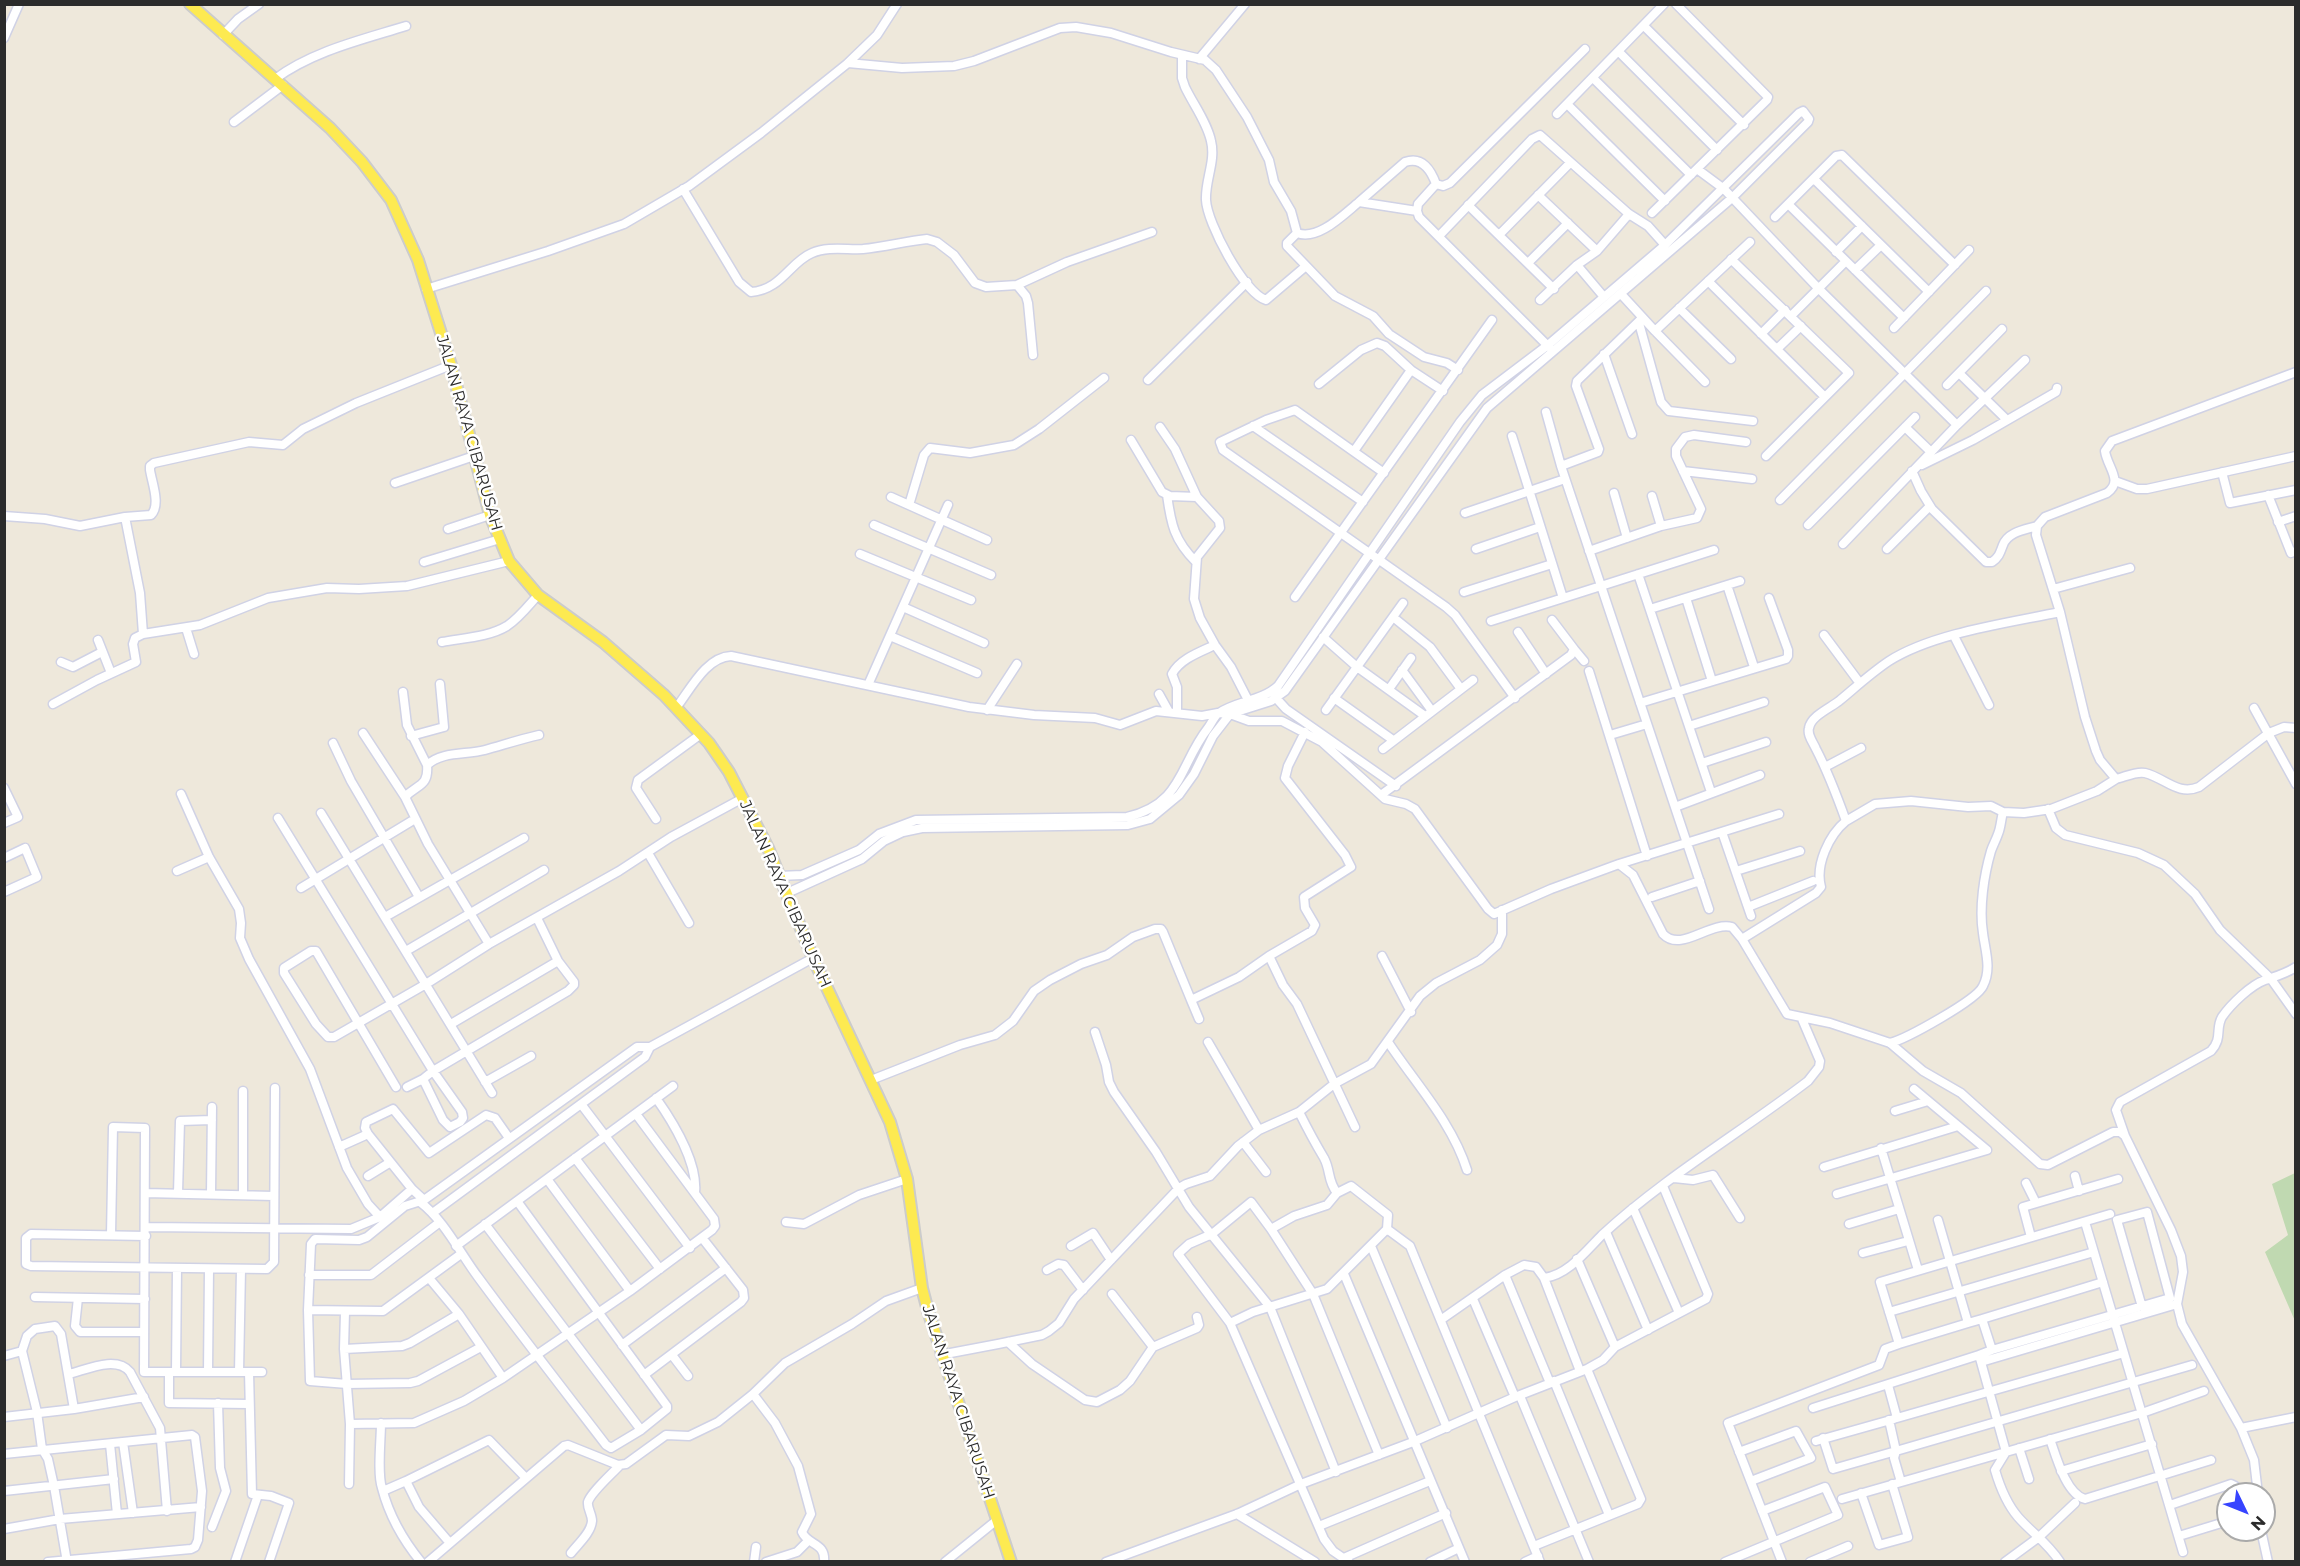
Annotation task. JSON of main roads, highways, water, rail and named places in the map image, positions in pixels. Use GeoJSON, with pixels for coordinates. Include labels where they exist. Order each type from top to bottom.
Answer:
{"type":"FeatureCollection","features":[{"type":"Feature","properties":{"kind":"main road","name":"JALAN RAYA CIBARUSAH"},"geometry":{"type":"LineString","coordinates":[[190,4],[349,147],[391,200],[414,250],[451,365],[490,515],[509,561],[538,595],[626,660],[701,734],[714,749],[752,814],[813,958],[890,1122],[907,1179],[922,1288],[940,1355],[1011,1562]]}}]}
